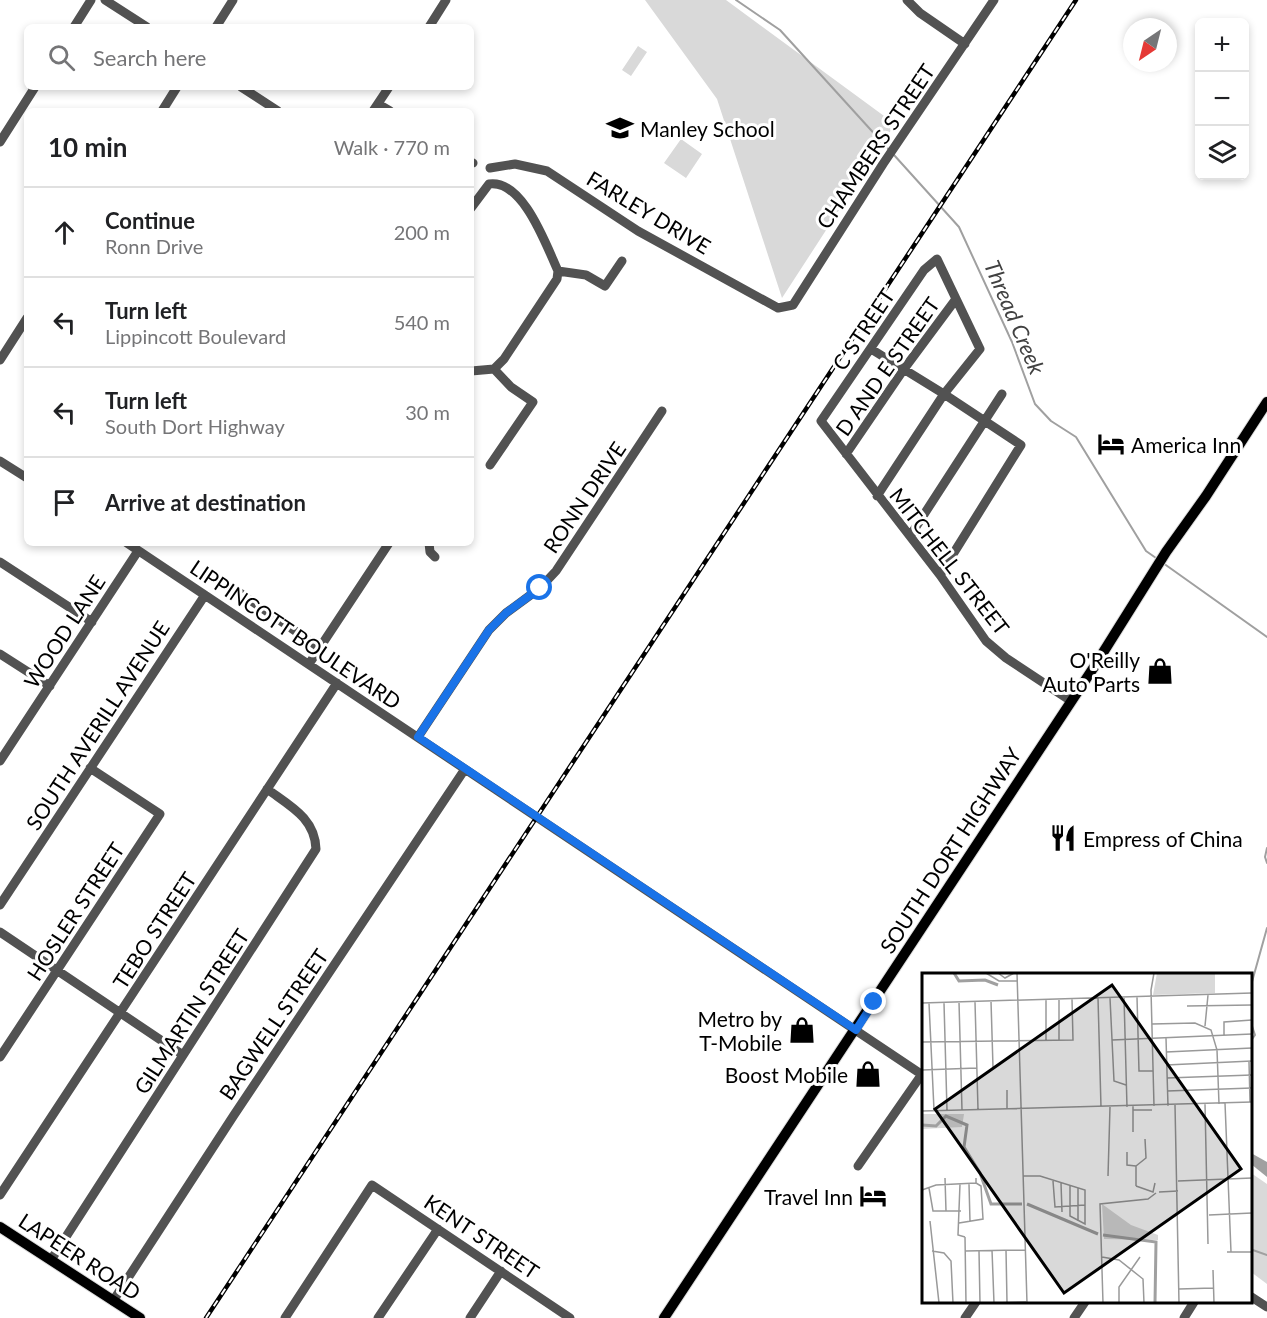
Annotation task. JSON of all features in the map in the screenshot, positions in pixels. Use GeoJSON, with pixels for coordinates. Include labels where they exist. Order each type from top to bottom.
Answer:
{"type":"FeatureCollection","features":[{"type":"Feature","properties":{"kind":"main road","name":"SOUTH DORT HIGHWAY"},"geometry":{"type":"LineString","coordinates":[[664,1318],[856,1030],[1136,602],[1166,552],[1267,402]]}},
{"type":"Feature","properties":{"kind":"main road","name":"LAPEER ROAD"},"geometry":{"type":"LineString","coordinates":[[0,1227],[140,1318]]}},
{"type":"Feature","properties":{"kind":"street"},"geometry":{"type":"LineString","coordinates":[[76,24],[91,0]]}},
{"type":"Feature","properties":{"kind":"street"},"geometry":{"type":"LineString","coordinates":[[105,0],[142,24]]}},
{"type":"Feature","properties":{"kind":"street"},"geometry":{"type":"LineString","coordinates":[[218,24],[233,0]]}},
{"type":"Feature","properties":{"kind":"street"},"geometry":{"type":"LineString","coordinates":[[431,24],[446,0]]}},
{"type":"Feature","properties":{"kind":"street"},"geometry":{"type":"LineString","coordinates":[[907,0],[920,13],[965,44]]}},
{"type":"Feature","properties":{"kind":"street","name":"CHAMBERS STREET"},"geometry":{"type":"LineString","coordinates":[[785,308],[793,305],[883,164],[994,0]]}},
{"type":"Feature","properties":{"kind":"street"},"geometry":{"type":"LineString","coordinates":[[0,142],[33,90]]}},
{"type":"Feature","properties":{"kind":"street"},"geometry":{"type":"LineString","coordinates":[[164,108],[175,90]]}},
{"type":"Feature","properties":{"kind":"street"},"geometry":{"type":"LineString","coordinates":[[246,90],[273,108]]}},
{"type":"Feature","properties":{"kind":"street"},"geometry":{"type":"LineString","coordinates":[[376,107],[387,90]]}},
{"type":"Feature","properties":{"kind":"street","name":"FARLEY DRIVE"},"geometry":{"type":"LineString","coordinates":[[490,168],[515,164],[547,171],[638,231],[778,308],[785,308]]}},
{"type":"Feature","properties":{"kind":"street"},"geometry":{"type":"LineString","coordinates":[[474,204],[489,184],[497,183],[509,189],[520,198],[532,218],[558,271],[557,279],[504,359],[494,369],[474,371]]}},
{"type":"Feature","properties":{"kind":"street","name":"C STREET"},"geometry":{"type":"LineString","coordinates":[[821,421],[924,270],[937,259],[956,299]]}},
{"type":"Feature","properties":{"kind":"street"},"geometry":{"type":"LineString","coordinates":[[558,271],[586,275],[605,286],[622,261]]}},
{"type":"Feature","properties":{"kind":"street"},"geometry":{"type":"LineString","coordinates":[[877,495],[944,394],[980,349],[956,299]]}},
{"type":"Feature","properties":{"kind":"street","name":"D AND E STREET"},"geometry":{"type":"LineString","coordinates":[[846,454],[904,369],[956,299]]}},
{"type":"Feature","properties":{"kind":"street"},"geometry":{"type":"LineString","coordinates":[[0,360],[24,323]]}},
{"type":"Feature","properties":{"kind":"street"},"geometry":{"type":"LineString","coordinates":[[872,349],[1021,445],[940,574]]}},
{"type":"Feature","properties":{"kind":"street"},"geometry":{"type":"LineString","coordinates":[[490,465],[533,402],[511,387],[494,369]]}},
{"type":"Feature","properties":{"kind":"street"},"geometry":{"type":"LineString","coordinates":[[910,536],[1002,394]]}},
{"type":"Feature","properties":{"kind":"street","name":"RONN DRIVE"},"geometry":{"type":"LineString","coordinates":[[418,737],[489,630],[556,572],[662,411]]}},
{"type":"Feature","properties":{"kind":"street","name":"MITCHELL STREET"},"geometry":{"type":"LineString","coordinates":[[821,421],[940,574],[986,641],[1006,658],[1071,701]]}},
{"type":"Feature","properties":{"kind":"street"},"geometry":{"type":"LineString","coordinates":[[0,461],[24,476]]}},
{"type":"Feature","properties":{"kind":"street","name":"LIPPINCOTT BOULEVARD"},"geometry":{"type":"LineString","coordinates":[[131,546],[922,1074]]}},
{"type":"Feature","properties":{"kind":"street"},"geometry":{"type":"LineString","coordinates":[[309,664],[387,546]]}},
{"type":"Feature","properties":{"kind":"street"},"geometry":{"type":"LineString","coordinates":[[429,546],[430,552],[435,557]]}},
{"type":"Feature","properties":{"kind":"street","name":"WOOD LANE"},"geometry":{"type":"LineString","coordinates":[[0,761],[4,746],[50,686],[138,551]]}},
{"type":"Feature","properties":{"kind":"street"},"geometry":{"type":"LineString","coordinates":[[0,562],[92,622]]}},
{"type":"Feature","properties":{"kind":"street"},"geometry":{"type":"LineString","coordinates":[[225,582],[320,648]]}},
{"type":"Feature","properties":{"kind":"street","name":"SOUTH AVERILL AVENUE"},"geometry":{"type":"LineString","coordinates":[[0,905],[205,594]]}},
{"type":"Feature","properties":{"kind":"street"},"geometry":{"type":"LineString","coordinates":[[0,654],[50,686]]}},
{"type":"Feature","properties":{"kind":"street","name":"TEBO STREET"},"geometry":{"type":"LineString","coordinates":[[0,1195],[337,683]]}},
{"type":"Feature","properties":{"kind":"street","name":"HOSLER STREET"},"geometry":{"type":"LineString","coordinates":[[0,1057],[160,814],[90,768]]}},
{"type":"Feature","properties":{"kind":"street","name":"BAGWELL STREET"},"geometry":{"type":"LineString","coordinates":[[113,1301],[465,769]]}},
{"type":"Feature","properties":{"kind":"street","name":"GILMARTIN STREET"},"geometry":{"type":"LineString","coordinates":[[51,1260],[316,849],[315,837],[309,823],[300,812],[267,789]]}},
{"type":"Feature","properties":{"kind":"street"},"geometry":{"type":"LineString","coordinates":[[0,932],[183,1055]]}},
{"type":"Feature","properties":{"kind":"street"},"geometry":{"type":"LineString","coordinates":[[858,1166],[922,1076]]}},
{"type":"Feature","properties":{"kind":"street","name":"KENT STREET"},"geometry":{"type":"LineString","coordinates":[[285,1318],[372,1185],[570,1318]]}},
{"type":"Feature","properties":{"kind":"street"},"geometry":{"type":"LineString","coordinates":[[378,1318],[438,1228]]}},
{"type":"Feature","properties":{"kind":"street"},"geometry":{"type":"LineString","coordinates":[[470,1318],[501,1271]]}},
{"type":"Feature","properties":{"kind":"street"},"geometry":{"type":"LineString","coordinates":[[1252,1297],[1267,1307]]}},
{"type":"Feature","properties":{"kind":"street"},"geometry":{"type":"LineString","coordinates":[[965,1318],[975,1303]]}},
{"type":"Feature","properties":{"kind":"street"},"geometry":{"type":"LineString","coordinates":[[1074,1318],[1084,1303]]}},
{"type":"Feature","properties":{"kind":"street"},"geometry":{"type":"LineString","coordinates":[[1184,1318],[1193,1303]]}},
{"type":"Feature","properties":{"kind":"shaded area"},"geometry":{"type":"Polygon","coordinates":[[[645,0],[726,0],[895,124],[782,298],[717,99],[645,0]]]}},
{"type":"Feature","properties":{"kind":"shaded area"},"geometry":{"type":"Polygon","coordinates":[[[638,46],[647,52],[631,76],[622,70],[638,46]]]}},
{"type":"Feature","properties":{"kind":"shaded area"},"geometry":{"type":"Polygon","coordinates":[[[681,139],[702,154],[686,178],[664,163],[681,139]]]}},
{"type":"Feature","properties":{"kind":"shaded area"},"geometry":{"type":"Polygon","coordinates":[[[1252,1154],[1267,1162],[1267,1177],[1252,1165],[1252,1154]]]}},
{"type":"Feature","properties":{"kind":"shaded area"},"geometry":{"type":"Polygon","coordinates":[[[1252,1174],[1267,1184],[1267,1284],[1252,1273],[1252,1174]]]}},
{"type":"Feature","properties":{"kind":"waterway","name":"Thread Creek"},"geometry":{"type":"LineString","coordinates":[[736,0],[780,30],[890,151]]}},
{"type":"Feature","properties":{"kind":"waterway","name":"Thread Creek"},"geometry":{"type":"LineString","coordinates":[[894,155],[959,227],[1012,342],[1035,404],[1051,421],[1076,437],[1146,551],[1156,558]]}},
{"type":"Feature","properties":{"kind":"waterway","name":"Thread Creek"},"geometry":{"type":"LineString","coordinates":[[1163,563],[1267,637]]}},
{"type":"Feature","properties":{"kind":"waterway","name":"Thread Creek"},"geometry":{"type":"LineString","coordinates":[[1267,848],[1265,857],[1267,863]]}},
{"type":"Feature","properties":{"kind":"waterway","name":"Thread Creek"},"geometry":{"type":"LineString","coordinates":[[1252,982],[1267,928]]}},
{"type":"Feature","properties":{"kind":"waterway","name":"Thread Creek"},"geometry":{"type":"LineString","coordinates":[[1252,1026],[1255,1035],[1252,1039]]}},
{"type":"Feature","properties":{"kind":"waterway","name":"Thread Creek"},"geometry":{"type":"LineString","coordinates":[[1252,1250],[1267,1255]]}},
{"type":"Feature","properties":{"kind":"railway"},"geometry":{"type":"LineString","coordinates":[[206,1318],[1076,0]]}},
{"type":"Feature","properties":{"kind":"place","name":"Manley School"},"geometry":{"type":"Point","coordinates":[620,128]}},
{"type":"Feature","properties":{"kind":"place","name":"America Inn"},"geometry":{"type":"Point","coordinates":[1111,444]}},
{"type":"Feature","properties":{"kind":"place","name":"O'Reilly Auto Parts"},"geometry":{"type":"Point","coordinates":[1160,671]}},
{"type":"Feature","properties":{"kind":"place","name":"Empress of China"},"geometry":{"type":"Point","coordinates":[1063,838]}},
{"type":"Feature","properties":{"kind":"place","name":"Metro by T-Mobile"},"geometry":{"type":"Point","coordinates":[802,1030]}},
{"type":"Feature","properties":{"kind":"place","name":"Boost Mobile"},"geometry":{"type":"Point","coordinates":[868,1074]}},
{"type":"Feature","properties":{"kind":"place","name":"Travel Inn"},"geometry":{"type":"Point","coordinates":[873,1196]}},
{"type":"Feature","properties":{"kind":"route"},"geometry":{"type":"LineString","coordinates":[[540,588],[506,613],[489,630],[418,737],[856,1030],[874,1002]]}}]}
